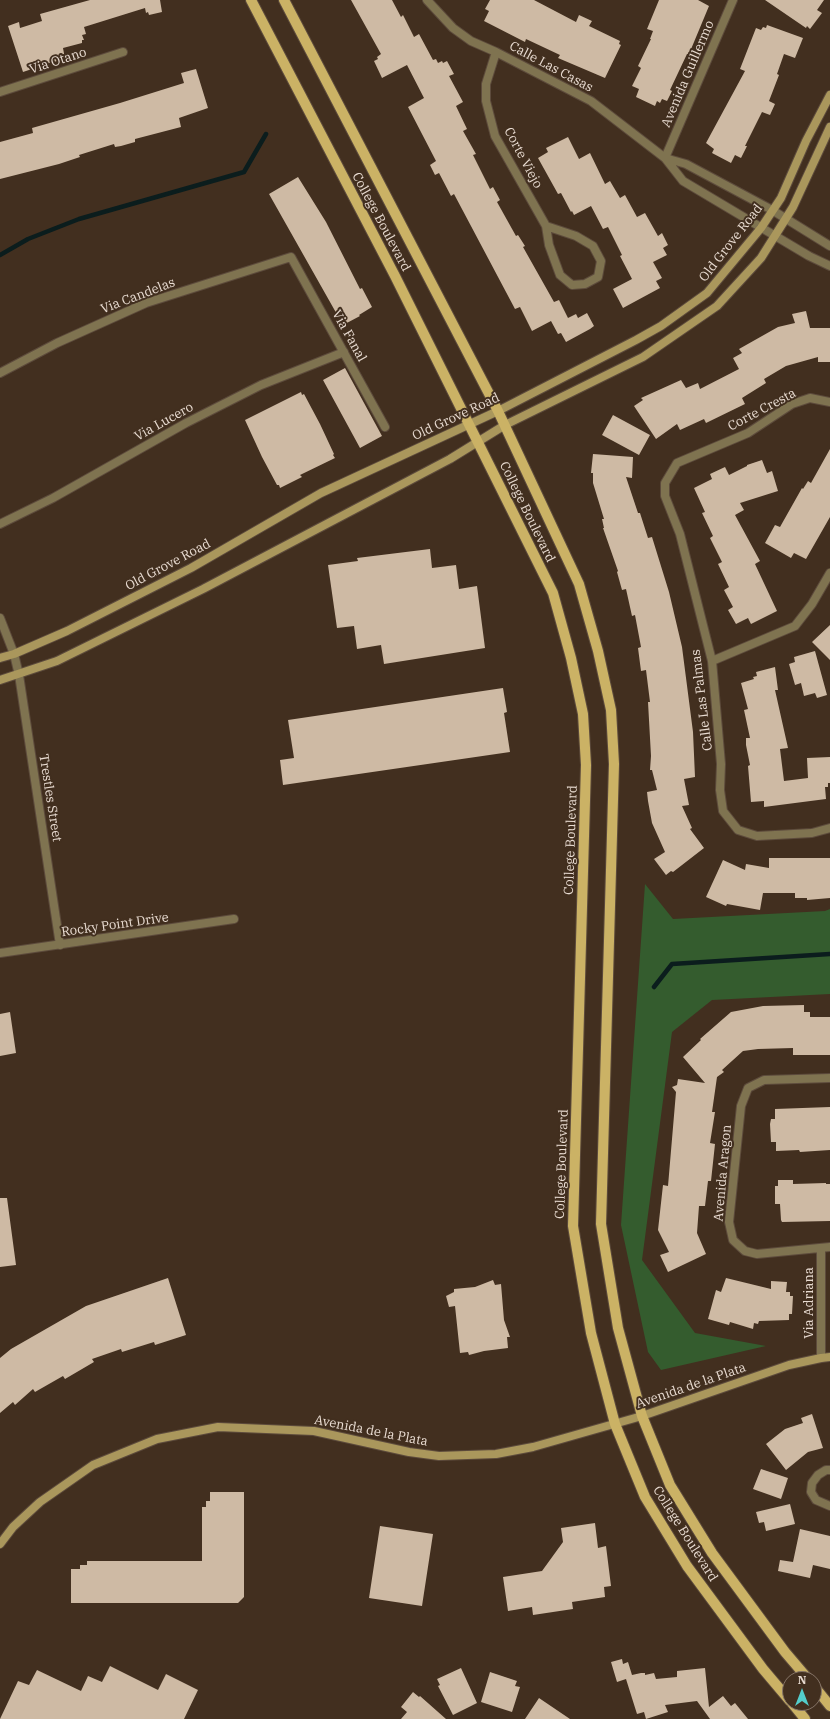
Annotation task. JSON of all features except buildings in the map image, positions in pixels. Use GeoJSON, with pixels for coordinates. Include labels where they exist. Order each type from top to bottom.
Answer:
{"type":"FeatureCollection","features":[{"type":"Feature","properties":{"kind":"main road","name":"College Boulevard"},"geometry":{"type":"LineString","coordinates":[[251,0],[395,276],[553,593],[571,658],[583,714],[586,765],[573,1226],[591,1334],[615,1424],[645,1497],[687,1566],[763,1669],[782,1691]]}},
{"type":"Feature","properties":{"kind":"main road","name":"College Boulevard"},"geometry":{"type":"LineString","coordinates":[[284,0],[498,411],[579,584],[598,651],[611,710],[614,764],[601,1224],[618,1328],[642,1416],[670,1485],[712,1553],[785,1652],[801,1671]]}},
{"type":"Feature","properties":{"kind":"main road"},"geometry":{"type":"LineString","coordinates":[[822,1696],[830,1706]]}},
{"type":"Feature","properties":{"kind":"main road","name":"College Boulevard"},"geometry":{"type":"LineString","coordinates":[[798,1711],[805,1719]]}},
{"type":"Feature","properties":{"kind":"street","name":"Calle Las Casas"},"geometry":{"type":"LineString","coordinates":[[427,0],[453,28],[471,41],[591,100],[665,158],[683,181],[809,256],[830,266]]}},
{"type":"Feature","properties":{"kind":"street","name":"Avenida Guillermo"},"geometry":{"type":"LineString","coordinates":[[665,158],[733,0]]}},
{"type":"Feature","properties":{"kind":"street","name":"Via Otano"},"geometry":{"type":"LineString","coordinates":[[0,92],[123,52]]}},
{"type":"Feature","properties":{"kind":"street","name":"Corte Viejo"},"geometry":{"type":"LineString","coordinates":[[496,52],[486,84],[486,100],[495,136],[546,226],[549,245],[560,275],[572,285],[585,284],[598,278],[601,261],[593,246],[576,236],[546,226]]}},
{"type":"Feature","properties":{"kind":"street","name":"Old Grove Road"},"geometry":{"type":"LineString","coordinates":[[0,658],[14,654],[67,631],[192,568],[321,493],[470,425],[661,326],[708,293],[761,228],[781,198],[806,140],[830,95]]}},
{"type":"Feature","properties":{"kind":"street"},"geometry":{"type":"LineString","coordinates":[[0,680],[19,675],[57,661],[203,589],[450,459],[505,425],[643,357],[717,306],[761,258],[774,235],[793,207],[830,127]]}},
{"type":"Feature","properties":{"kind":"street","name":"Calle Las Casas"},"geometry":{"type":"LineString","coordinates":[[665,158],[686,164],[772,210],[830,246]]}},
{"type":"Feature","properties":{"kind":"street","name":"Via Fanal"},"geometry":{"type":"LineString","coordinates":[[291,257],[385,427]]}},
{"type":"Feature","properties":{"kind":"street","name":"Via Candelas"},"geometry":{"type":"LineString","coordinates":[[0,372],[57,343],[146,303],[291,257]]}},
{"type":"Feature","properties":{"kind":"street","name":"Via Lucero"},"geometry":{"type":"LineString","coordinates":[[0,524],[53,498],[186,423],[248,392],[344,352]]}},
{"type":"Feature","properties":{"kind":"street","name":"Corte Cresta"},"geometry":{"type":"LineString","coordinates":[[685,459],[748,433],[792,404],[810,398],[830,402]]}},
{"type":"Feature","properties":{"kind":"street","name":"Calle Las Palmas"},"geometry":{"type":"LineString","coordinates":[[685,459],[677,463],[665,483],[665,496],[680,534],[712,661],[721,764],[720,790],[723,811],[738,830],[757,836],[812,833],[830,828]]}},
{"type":"Feature","properties":{"kind":"street"},"geometry":{"type":"LineString","coordinates":[[712,661],[795,626],[812,604],[830,573]]}},
{"type":"Feature","properties":{"kind":"street","name":"Trestles Street"},"geometry":{"type":"LineString","coordinates":[[0,618],[14,654],[19,675],[60,945]]}},
{"type":"Feature","properties":{"kind":"street","name":"Rocky Point Drive"},"geometry":{"type":"LineString","coordinates":[[0,953],[234,919]]}},
{"type":"Feature","properties":{"kind":"street","name":"Avenida Aragon"},"geometry":{"type":"LineString","coordinates":[[830,1078],[764,1080],[748,1088],[741,1106],[728,1222],[733,1240],[745,1251],[757,1254],[830,1247]]}},
{"type":"Feature","properties":{"kind":"street","name":"Via Adriana"},"geometry":{"type":"LineString","coordinates":[[821,1248],[821,1358]]}},
{"type":"Feature","properties":{"kind":"street","name":"Avenida de la Plata"},"geometry":{"type":"LineString","coordinates":[[0,1544],[12,1527],[40,1502],[93,1465],[157,1439],[218,1427],[314,1431],[409,1452],[439,1456],[496,1454],[533,1447],[615,1424],[789,1365],[830,1357]]}},
{"type":"Feature","properties":{"kind":"street"},"geometry":{"type":"LineString","coordinates":[[830,1470],[826,1470],[818,1475],[812,1483],[811,1492],[816,1500],[830,1506]]}},
{"type":"Feature","properties":{"kind":"green space"},"geometry":{"type":"Polygon","coordinates":[[[645,884],[673,919],[825,911],[830,909],[830,994],[712,1000],[672,1032],[642,1260],[695,1333],[766,1346],[661,1370],[648,1352],[621,1225],[645,884]]]}},
{"type":"Feature","properties":{"kind":"waterway"},"geometry":{"type":"LineString","coordinates":[[0,255],[28,239],[79,219],[244,172],[266,134]]}},
{"type":"Feature","properties":{"kind":"waterway"},"geometry":{"type":"LineString","coordinates":[[654,987],[672,964],[830,954]]}}]}
